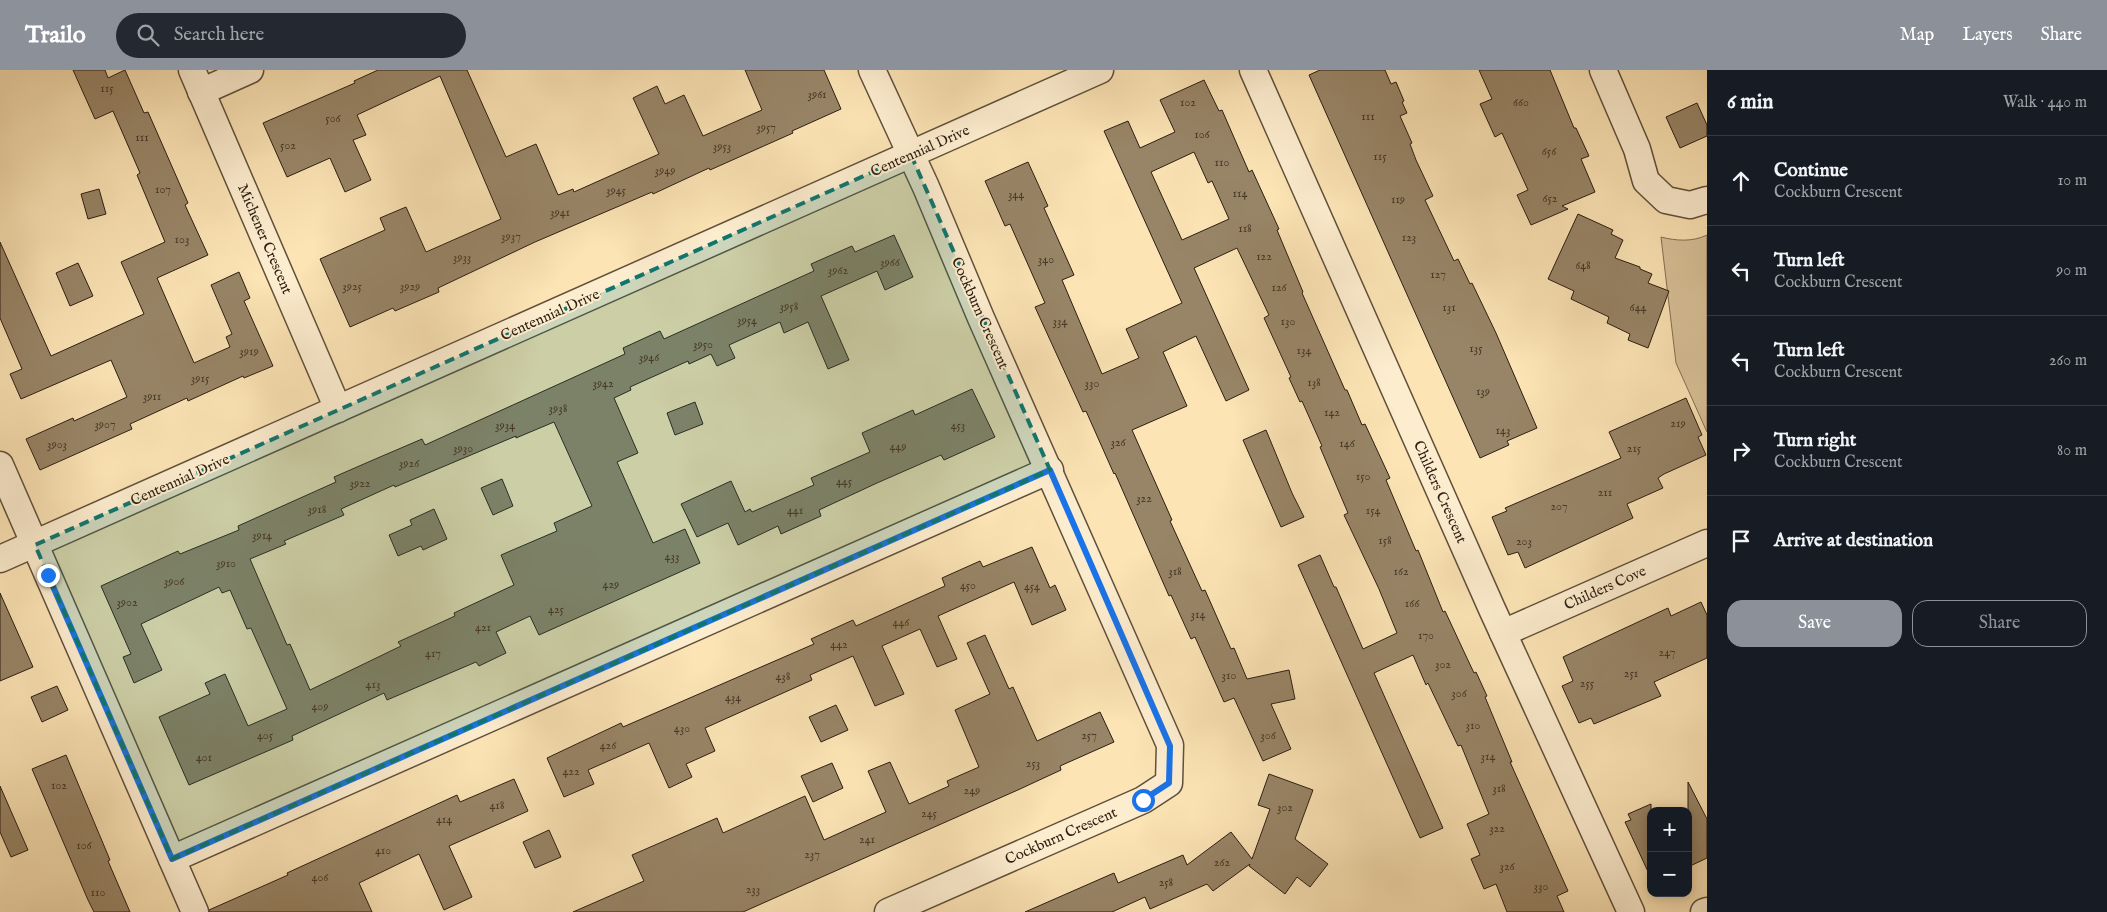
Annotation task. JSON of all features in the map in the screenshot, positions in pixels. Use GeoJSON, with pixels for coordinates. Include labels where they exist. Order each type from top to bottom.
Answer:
{"type":"FeatureCollection","features":[{"type":"Feature","properties":{"kind":"street"},"geometry":{"type":"LineString","coordinates":[[196,81],[250,70]]}},
{"type":"Feature","properties":{"kind":"street"},"geometry":{"type":"LineString","coordinates":[[872,70],[911,154]]}},
{"type":"Feature","properties":{"kind":"street","name":"Centennial Drive"},"geometry":{"type":"LineString","coordinates":[[0,559],[1100,70]]}},
{"type":"Feature","properties":{"kind":"street","name":"Childers Crescent"},"geometry":{"type":"LineString","coordinates":[[1253,70],[1504,633],[1631,912]]}},
{"type":"Feature","properties":{"kind":"street"},"geometry":{"type":"LineString","coordinates":[[1603,70],[1637,149],[1646,181],[1666,200],[1690,204],[1707,200]]}},
{"type":"Feature","properties":{"kind":"street","name":"Michener Crescent"},"geometry":{"type":"LineString","coordinates":[[196,81],[338,409]]}},
{"type":"Feature","properties":{"kind":"street","name":"Cockburn Crescent"},"geometry":{"type":"LineString","coordinates":[[888,912],[1143,800],[1169,783],[1170,746],[1050,470],[981,318],[911,154]]}},
{"type":"Feature","properties":{"kind":"street"},"geometry":{"type":"LineString","coordinates":[[0,465],[195,912]]}},
{"type":"Feature","properties":{"kind":"street"},"geometry":{"type":"LineString","coordinates":[[172,859],[1050,470]]}},
{"type":"Feature","properties":{"kind":"street","name":"Childers Cove"},"geometry":{"type":"LineString","coordinates":[[1504,633],[1707,543]]}},
{"type":"Feature","properties":{"kind":"highlighted area"},"geometry":{"type":"Polygon","coordinates":[[[911,155],[1050,470],[172,859],[35,545],[911,155]]]}},
{"type":"Feature","properties":{"kind":"shaded area"},"geometry":{"type":"Polygon","coordinates":[[[1707,235],[1707,432],[1676,363],[1661,237],[1684,240],[1696,239],[1707,235]]]}},
{"type":"Feature","properties":{"kind":"building"},"geometry":{"type":"Polygon","coordinates":[[[73,70],[105,70],[108,78],[125,70],[144,113],[148,112],[188,203],[185,205],[208,255],[157,278],[194,363],[230,347],[226,337],[232,334],[211,285],[239,272],[250,298],[244,301],[273,366],[244,378],[243,376],[188,401],[187,398],[130,424],[132,429],[40,470],[26,439],[73,418],[74,421],[127,397],[111,360],[21,399],[10,374],[22,369],[0,318],[0,242],[51,356],[144,314],[121,262],[165,242],[137,175],[140,173],[113,111],[95,119],[73,70]]]}},
{"type":"Feature","properties":{"kind":"building"},"geometry":{"type":"Polygon","coordinates":[[[378,70],[467,70],[506,157],[536,144],[558,195],[573,189],[574,192],[659,154],[633,98],[657,86],[665,104],[684,95],[703,136],[762,110],[745,70],[824,70],[841,109],[710,170],[709,168],[653,194],[652,192],[535,242],[438,288],[439,292],[395,311],[393,308],[350,327],[320,259],[385,230],[380,218],[406,207],[426,252],[501,219],[440,76],[357,115],[366,135],[353,140],[371,180],[345,192],[330,158],[287,177],[263,123],[355,83],[354,81],[378,70]]]}},
{"type":"Feature","properties":{"kind":"building"},"geometry":{"type":"Polygon","coordinates":[[[1320,70],[1385,70],[1391,84],[1396,82],[1407,113],[1400,116],[1412,143],[1410,144],[1416,160],[1433,196],[1425,200],[1454,261],[1458,259],[1470,284],[1472,283],[1537,428],[1507,441],[1509,445],[1480,458],[1309,75],[1320,70]]]}},
{"type":"Feature","properties":{"kind":"building"},"geometry":{"type":"Polygon","coordinates":[[[1479,70],[1550,70],[1574,128],[1576,128],[1589,156],[1581,159],[1595,192],[1562,206],[1568,209],[1531,225],[1517,195],[1528,190],[1502,133],[1495,137],[1480,104],[1492,99],[1479,70]]]}},
{"type":"Feature","properties":{"kind":"building"},"geometry":{"type":"Polygon","coordinates":[[[1204,80],[1219,111],[1222,110],[1249,172],[1252,170],[1279,229],[1277,230],[1302,293],[1345,390],[1347,390],[1362,425],[1365,424],[1390,478],[1386,480],[1416,551],[1418,550],[1443,612],[1445,611],[1487,696],[1485,697],[1512,762],[1510,762],[1568,891],[1557,896],[1564,912],[1507,912],[1496,884],[1484,889],[1471,859],[1480,855],[1467,824],[1489,814],[1461,745],[1458,746],[1428,683],[1426,685],[1413,655],[1374,673],[1443,828],[1420,838],[1298,565],[1320,555],[1363,649],[1397,633],[1379,589],[1344,515],[1348,513],[1320,447],[1322,446],[1302,401],[1300,402],[1289,378],[1291,377],[1264,318],[1269,315],[1237,248],[1194,268],[1249,390],[1226,401],[1196,336],[1163,352],[1187,406],[1132,430],[1202,591],[1205,590],[1231,649],[1234,648],[1247,679],[1289,670],[1295,699],[1271,704],[1291,749],[1263,761],[1234,698],[1224,702],[1195,637],[1191,639],[1171,595],[1169,596],[1115,473],[1086,411],[1083,412],[1035,307],[1045,303],[1010,224],[1005,226],[985,181],[1028,162],[1048,206],[1044,208],[1074,275],[1062,280],[1102,374],[1139,358],[1126,329],[1182,303],[1104,131],[1128,121],[1140,148],[1175,132],[1160,100],[1204,80]],[[1194,152],[1151,172],[1182,240],[1229,219],[1212,181],[1208,183],[1194,152]]]}},
{"type":"Feature","properties":{"kind":"building"},"geometry":{"type":"Polygon","coordinates":[[[1697,103],[1707,125],[1707,136],[1680,148],[1666,117],[1697,103]]]}},
{"type":"Feature","properties":{"kind":"building"},"geometry":{"type":"Polygon","coordinates":[[[99,189],[106,214],[88,219],[81,194],[99,189]]]}},
{"type":"Feature","properties":{"kind":"building"},"geometry":{"type":"Polygon","coordinates":[[[1578,214],[1613,230],[1611,234],[1623,240],[1615,258],[1640,267],[1640,269],[1652,274],[1648,283],[1669,291],[1648,348],[1628,340],[1630,334],[1607,323],[1609,317],[1571,299],[1574,291],[1548,279],[1578,214]]]}},
{"type":"Feature","properties":{"kind":"building"},"geometry":{"type":"Polygon","coordinates":[[[894,235],[913,277],[885,290],[877,271],[821,296],[849,360],[828,369],[808,322],[784,333],[780,322],[729,345],[735,358],[717,366],[711,354],[689,364],[688,361],[630,387],[631,390],[614,398],[638,453],[617,462],[653,543],[685,529],[700,563],[539,635],[530,616],[496,632],[506,653],[479,666],[476,662],[387,700],[384,693],[292,736],[293,740],[189,785],[159,717],[210,694],[205,683],[225,674],[248,726],[287,709],[251,628],[247,629],[230,590],[222,593],[219,587],[141,624],[162,670],[134,683],[123,657],[131,654],[101,586],[178,551],[180,554],[239,530],[238,526],[336,482],[334,477],[422,439],[425,445],[625,354],[623,348],[660,331],[664,339],[814,271],[811,264],[852,246],[855,252],[894,235]],[[554,422],[395,487],[394,485],[341,509],[344,515],[284,541],[286,544],[250,559],[287,645],[290,644],[310,690],[401,646],[398,642],[455,616],[454,613],[514,585],[501,555],[557,531],[554,523],[592,506],[554,422]]]}},
{"type":"Feature","properties":{"kind":"building"},"geometry":{"type":"Polygon","coordinates":[[[78,263],[93,296],[70,306],[56,273],[78,263]]]}},
{"type":"Feature","properties":{"kind":"building"},"geometry":{"type":"Polygon","coordinates":[[[972,389],[995,437],[944,460],[941,455],[877,483],[819,510],[821,516],[781,534],[778,526],[738,545],[728,523],[697,537],[681,504],[731,481],[745,512],[750,509],[752,512],[814,485],[811,478],[870,452],[862,433],[913,410],[915,415],[972,389]]]}},
{"type":"Feature","properties":{"kind":"building"},"geometry":{"type":"Polygon","coordinates":[[[1686,398],[1702,435],[1698,437],[1706,455],[1664,474],[1658,478],[1663,488],[1627,504],[1633,518],[1525,568],[1518,552],[1508,555],[1492,517],[1507,511],[1505,508],[1621,458],[1609,432],[1686,398]]]}},
{"type":"Feature","properties":{"kind":"building"},"geometry":{"type":"Polygon","coordinates":[[[695,402],[703,424],[675,435],[667,413],[695,402]]]}},
{"type":"Feature","properties":{"kind":"building"},"geometry":{"type":"Polygon","coordinates":[[[1266,430],[1304,517],[1281,527],[1243,440],[1266,430]]]}},
{"type":"Feature","properties":{"kind":"building"},"geometry":{"type":"Polygon","coordinates":[[[502,479],[513,506],[493,515],[481,488],[502,479]]]}},
{"type":"Feature","properties":{"kind":"building"},"geometry":{"type":"Polygon","coordinates":[[[434,509],[447,539],[423,550],[421,546],[398,556],[389,535],[412,525],[410,520],[434,509]]]}},
{"type":"Feature","properties":{"kind":"building"},"geometry":{"type":"Polygon","coordinates":[[[1032,547],[1050,588],[1055,585],[1066,610],[1032,625],[1014,582],[938,616],[957,659],[937,667],[920,629],[882,646],[904,694],[875,706],[853,656],[810,675],[812,680],[705,728],[715,751],[686,764],[692,777],[669,788],[649,743],[588,770],[594,784],[564,797],[547,758],[621,723],[623,727],[814,644],[811,639],[853,620],[856,626],[945,586],[942,578],[980,561],[983,567],[1032,547]]]}},
{"type":"Feature","properties":{"kind":"building"},"geometry":{"type":"Polygon","coordinates":[[[0,593],[33,667],[0,681],[0,593]]]}},
{"type":"Feature","properties":{"kind":"building"},"geometry":{"type":"Polygon","coordinates":[[[1701,602],[1707,615],[1707,658],[1654,682],[1661,696],[1594,724],[1591,718],[1579,723],[1562,686],[1573,681],[1563,657],[1668,608],[1671,616],[1701,602]]]}},
{"type":"Feature","properties":{"kind":"building"},"geometry":{"type":"Polygon","coordinates":[[[985,635],[1009,689],[1013,687],[1037,741],[1100,712],[1114,742],[1060,766],[1061,770],[1020,789],[743,912],[573,912],[644,881],[632,855],[717,818],[723,833],[805,796],[824,840],[886,812],[868,771],[890,762],[909,804],[949,786],[947,781],[979,767],[955,710],[990,694],[967,643],[985,635]]]}},
{"type":"Feature","properties":{"kind":"building"},"geometry":{"type":"Polygon","coordinates":[[[57,686],[68,710],[42,722],[31,697],[57,686]]]}},
{"type":"Feature","properties":{"kind":"building"},"geometry":{"type":"Polygon","coordinates":[[[836,705],[848,730],[821,742],[809,717],[836,705]]]}},
{"type":"Feature","properties":{"kind":"building"},"geometry":{"type":"Polygon","coordinates":[[[66,755],[130,912],[94,912],[32,769],[66,755]]]}},
{"type":"Feature","properties":{"kind":"building"},"geometry":{"type":"Polygon","coordinates":[[[832,763],[843,788],[813,802],[801,776],[832,763]]]}},
{"type":"Feature","properties":{"kind":"building"},"geometry":{"type":"Polygon","coordinates":[[[1269,774],[1313,790],[1295,839],[1328,864],[1310,887],[1297,877],[1285,894],[1249,866],[1250,864],[1213,891],[1207,884],[1150,909],[1145,897],[1112,912],[1025,912],[1114,873],[1118,883],[1183,855],[1187,865],[1231,832],[1252,859],[1270,809],[1258,805],[1269,774]]]}},
{"type":"Feature","properties":{"kind":"building"},"geometry":{"type":"Polygon","coordinates":[[[514,779],[528,811],[449,846],[472,897],[444,910],[419,854],[359,883],[372,912],[210,912],[209,910],[457,795],[460,802],[514,779]]]}},
{"type":"Feature","properties":{"kind":"building"},"geometry":{"type":"Polygon","coordinates":[[[1688,782],[1707,819],[1707,858],[1692,865],[1692,807],[1688,807],[1688,782]]]}},
{"type":"Feature","properties":{"kind":"building"},"geometry":{"type":"Polygon","coordinates":[[[0,786],[28,850],[11,857],[0,832],[0,786]]]}},
{"type":"Feature","properties":{"kind":"building"},"geometry":{"type":"Polygon","coordinates":[[[1651,804],[1651,807],[1647,807],[1647,869],[1625,822],[1631,820],[1628,814],[1651,804]]]}},
{"type":"Feature","properties":{"kind":"building"},"geometry":{"type":"Polygon","coordinates":[[[549,830],[561,857],[535,868],[523,842],[549,830]]]}},
{"type":"Feature","properties":{"kind":"route"},"geometry":{"type":"LineString","coordinates":[[48,575],[172,859],[1050,470],[1170,746],[1169,783],[1143,800]]}}]}
